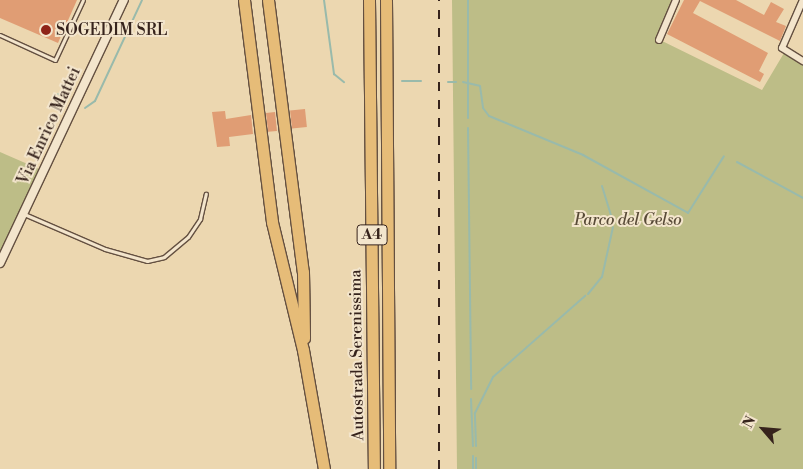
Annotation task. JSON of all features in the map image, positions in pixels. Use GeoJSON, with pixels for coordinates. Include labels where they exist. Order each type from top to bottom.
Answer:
{"type":"FeatureCollection","features":[{"type":"Feature","properties":{"kind":"highway"},"geometry":{"type":"LineString","coordinates":[[244,0],[272,222],[303,350],[324,469]]}},
{"type":"Feature","properties":{"kind":"highway"},"geometry":{"type":"LineString","coordinates":[[268,0],[303,272],[303,350]]}},
{"type":"Feature","properties":{"kind":"highway","name":"Autostrada Serenissima"},"geometry":{"type":"LineString","coordinates":[[369,0],[374,469]]}},
{"type":"Feature","properties":{"kind":"highway","name":"Autostrada Serenissima"},"geometry":{"type":"LineString","coordinates":[[386,0],[389,469]]}},
{"type":"Feature","properties":{"kind":"highway"},"geometry":{"type":"LineString","coordinates":[[387,117],[393,0]]}},
{"type":"Feature","properties":{"kind":"highway"},"geometry":{"type":"LineString","coordinates":[[318,436],[319,469]]}},
{"type":"Feature","properties":{"kind":"street","name":"Via Enrico Mattei"},"geometry":{"type":"LineString","coordinates":[[0,263],[124,0]]}},
{"type":"Feature","properties":{"kind":"street"},"geometry":{"type":"LineString","coordinates":[[659,40],[676,0]]}},
{"type":"Feature","properties":{"kind":"street"},"geometry":{"type":"LineString","coordinates":[[803,0],[782,48],[803,61]]}},
{"type":"Feature","properties":{"kind":"lane","name":"Via Enrico Mattei"},"geometry":{"type":"LineString","coordinates":[[0,35],[55,60],[83,0]]}},
{"type":"Feature","properties":{"kind":"lane"},"geometry":{"type":"LineString","coordinates":[[23,214],[105,249],[147,261],[164,257],[188,237],[200,219],[206,194]]}},
{"type":"Feature","properties":{"kind":"green space","name":"Parco del Gelso"},"geometry":{"type":"Polygon","coordinates":[[[452,0],[672,0],[656,38],[762,90],[784,53],[803,63],[803,469],[457,469],[452,0]]]}},
{"type":"Feature","properties":{"kind":"green space"},"geometry":{"type":"Polygon","coordinates":[[[0,152],[39,169],[0,253],[0,152]]]}},
{"type":"Feature","properties":{"kind":"building","name":"SOGEDIM SRL"},"geometry":{"type":"Polygon","coordinates":[[[0,0],[77,0],[58,43],[0,18],[0,0]]]}},
{"type":"Feature","properties":{"kind":"building"},"geometry":{"type":"Polygon","coordinates":[[[684,0],[736,0],[764,15],[771,2],[784,9],[776,22],[786,26],[780,41],[700,1],[693,13],[768,53],[759,71],[764,74],[760,82],[667,34],[684,0]]]}},
{"type":"Feature","properties":{"kind":"building"},"geometry":{"type":"Polygon","coordinates":[[[305,109],[307,127],[292,128],[290,111],[305,109]]]}},
{"type":"Feature","properties":{"kind":"building"},"geometry":{"type":"Polygon","coordinates":[[[225,111],[226,119],[251,115],[253,134],[229,137],[230,146],[217,147],[212,112],[225,111]]]}},
{"type":"Feature","properties":{"kind":"building"},"geometry":{"type":"Polygon","coordinates":[[[275,112],[277,131],[268,132],[266,113],[275,112]]]}},
{"type":"Feature","properties":{"kind":"waterway"},"geometry":{"type":"LineString","coordinates":[[85,108],[95,101],[142,0]]}},
{"type":"Feature","properties":{"kind":"waterway"},"geometry":{"type":"LineString","coordinates":[[324,0],[334,74],[344,82]]}},
{"type":"Feature","properties":{"kind":"waterway"},"geometry":{"type":"LineString","coordinates":[[468,0],[468,118]]}},
{"type":"Feature","properties":{"kind":"waterway"},"geometry":{"type":"LineString","coordinates":[[402,81],[421,81]]}},
{"type":"Feature","properties":{"kind":"waterway"},"geometry":{"type":"LineString","coordinates":[[448,82],[456,82]]}},
{"type":"Feature","properties":{"kind":"waterway"},"geometry":{"type":"LineString","coordinates":[[463,82],[480,86],[483,108],[489,116],[583,155],[688,213],[724,156]]}},
{"type":"Feature","properties":{"kind":"waterway"},"geometry":{"type":"LineString","coordinates":[[58,94],[67,99]]}},
{"type":"Feature","properties":{"kind":"waterway"},"geometry":{"type":"LineString","coordinates":[[468,128],[471,389]]}},
{"type":"Feature","properties":{"kind":"waterway"},"geometry":{"type":"LineString","coordinates":[[737,162],[803,198]]}},
{"type":"Feature","properties":{"kind":"waterway"},"geometry":{"type":"LineString","coordinates":[[602,186],[613,223]]}},
{"type":"Feature","properties":{"kind":"waterway"},"geometry":{"type":"LineString","coordinates":[[588,294],[602,277],[613,227]]}},
{"type":"Feature","properties":{"kind":"waterway"},"geometry":{"type":"LineString","coordinates":[[476,446],[475,413],[493,377],[585,296]]}},
{"type":"Feature","properties":{"kind":"waterway"},"geometry":{"type":"LineString","coordinates":[[471,399],[473,446]]}},
{"type":"Feature","properties":{"kind":"waterway"},"geometry":{"type":"LineString","coordinates":[[473,456],[473,469]]}},
{"type":"Feature","properties":{"kind":"waterway"},"geometry":{"type":"LineString","coordinates":[[476,458],[476,469]]}},
{"type":"Feature","properties":{"kind":"railway"},"geometry":{"type":"LineString","coordinates":[[439,0],[439,469]]}},
{"type":"Feature","properties":{"kind":"place","name":"SOGEDIM SRL"},"geometry":{"type":"Point","coordinates":[46,30]}}]}
